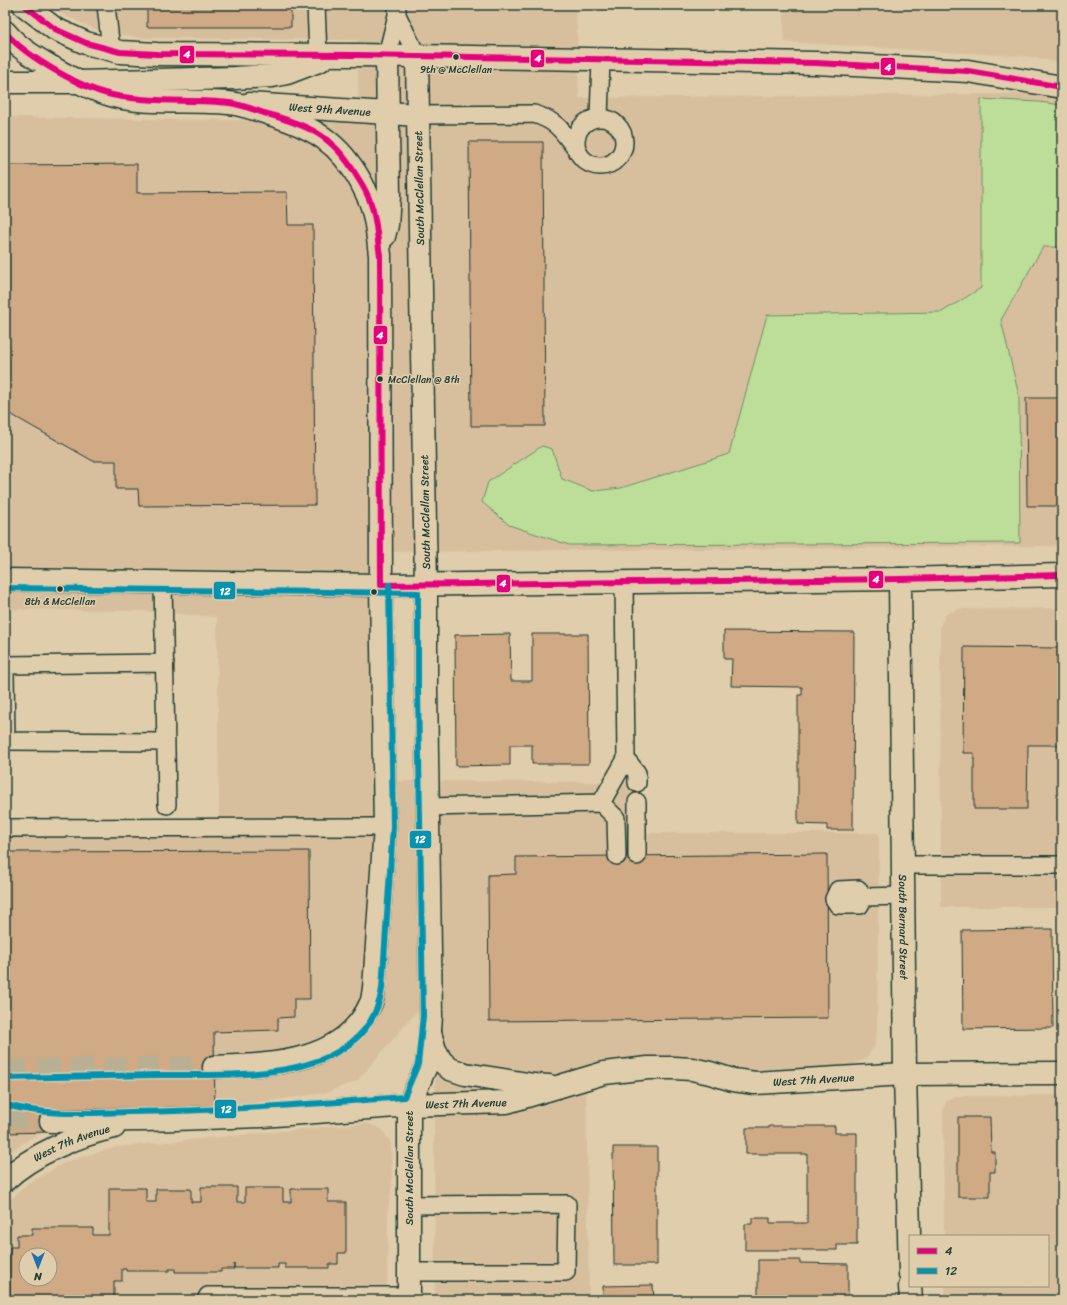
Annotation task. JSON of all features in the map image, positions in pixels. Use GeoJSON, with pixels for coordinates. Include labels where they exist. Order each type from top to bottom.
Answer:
{"type":"FeatureCollection","features":[{"type":"Feature","properties":{"kind":"street"},"geometry":{"type":"LineString","coordinates":[[24,5],[55,29],[86,43],[111,50],[157,54],[387,55],[816,63],[968,71],[1062,86]]}},
{"type":"Feature","properties":{"kind":"street","name":"West 9th Avenue"},"geometry":{"type":"LineString","coordinates":[[5,32],[31,56],[78,82],[115,96],[137,99],[389,112],[418,115]]}},
{"type":"Feature","properties":{"kind":"street"},"geometry":{"type":"LineString","coordinates":[[5,82],[78,82],[272,76],[287,73],[325,55]]}},
{"type":"Feature","properties":{"kind":"street"},"geometry":{"type":"LineString","coordinates":[[380,255],[387,225],[389,196],[387,55]]}},
{"type":"Feature","properties":{"kind":"street","name":"South McClellan Street"},"geometry":{"type":"LineString","coordinates":[[409,1298],[409,1105],[426,1066],[431,1016],[426,690],[426,585],[417,56]]}},
{"type":"Feature","properties":{"kind":"street"},"geometry":{"type":"LineString","coordinates":[[214,1067],[281,1062],[307,1057],[329,1047],[347,1036],[362,1020],[371,1004],[374,988],[385,827],[381,585],[380,255],[372,206],[351,166],[335,146],[323,136],[305,126],[230,103]]}},
{"type":"Feature","properties":{"kind":"street"},"geometry":{"type":"LineString","coordinates":[[5,580],[426,585],[900,579],[1062,575]]}},
{"type":"Feature","properties":{"kind":"street","name":"South Bernard Street"},"geometry":{"type":"LineString","coordinates":[[900,579],[905,1074],[909,1235]]}},
{"type":"Feature","properties":{"kind":"street","name":"West 7th Avenue"},"geometry":{"type":"LineString","coordinates":[[430,1033],[435,1050],[441,1061],[450,1069],[465,1074],[534,1085],[548,1086],[568,1084]]}},
{"type":"Feature","properties":{"kind":"street","name":"West 7th Avenue"},"geometry":{"type":"LineString","coordinates":[[51,1121],[146,1120],[262,1116],[409,1105],[507,1102],[604,1073],[654,1068],[692,1069],[733,1080],[755,1083],[905,1074],[1062,1073]]}},
{"type":"Feature","properties":{"kind":"street","name":"West 7th Avenue"},"geometry":{"type":"LineString","coordinates":[[5,1180],[32,1159],[70,1142],[104,1130],[146,1120]]}},
{"type":"Feature","properties":{"kind":"street"},"geometry":{"type":"LineString","coordinates":[[910,1287],[911,1300]]}},
{"type":"Feature","properties":{"kind":"lane"},"geometry":{"type":"LineString","coordinates":[[106,5],[111,50]]}},
{"type":"Feature","properties":{"kind":"lane"},"geometry":{"type":"LineString","coordinates":[[316,5],[325,55]]}},
{"type":"Feature","properties":{"kind":"lane"},"geometry":{"type":"LineString","coordinates":[[387,55],[397,10]]}},
{"type":"Feature","properties":{"kind":"lane"},"geometry":{"type":"LineString","coordinates":[[397,10],[417,56]]}},
{"type":"Feature","properties":{"kind":"lane"},"geometry":{"type":"LineString","coordinates":[[599,118],[600,59]]}},
{"type":"Feature","properties":{"kind":"lane"},"geometry":{"type":"LineString","coordinates":[[418,115],[534,114],[546,117],[562,130],[582,159],[589,164],[597,166],[605,166],[613,163],[619,158],[625,143],[623,134],[614,122],[607,119],[591,119],[585,123],[576,136],[578,152]]}},
{"type":"Feature","properties":{"kind":"lane"},"geometry":{"type":"LineString","coordinates":[[163,582],[168,805]]}},
{"type":"Feature","properties":{"kind":"lane"},"geometry":{"type":"LineString","coordinates":[[600,803],[626,759],[624,582]]}},
{"type":"Feature","properties":{"kind":"lane"},"geometry":{"type":"LineString","coordinates":[[5,665],[165,663]]}},
{"type":"Feature","properties":{"kind":"lane"},"geometry":{"type":"LineString","coordinates":[[5,673],[6,741],[166,742]]}},
{"type":"Feature","properties":{"kind":"lane"},"geometry":{"type":"LineString","coordinates":[[626,759],[637,773],[637,784]]}},
{"type":"Feature","properties":{"kind":"lane"},"geometry":{"type":"LineString","coordinates":[[637,802],[637,856]]}},
{"type":"Feature","properties":{"kind":"lane"},"geometry":{"type":"LineString","coordinates":[[428,807],[600,803],[616,818],[617,856]]}},
{"type":"Feature","properties":{"kind":"lane"},"geometry":{"type":"LineString","coordinates":[[5,828],[385,827]]}},
{"type":"Feature","properties":{"kind":"lane"},"geometry":{"type":"LineString","coordinates":[[903,865],[1062,865]]}},
{"type":"Feature","properties":{"kind":"lane"},"geometry":{"type":"LineString","coordinates":[[831,899],[838,890],[858,889],[864,897],[903,896]]}},
{"type":"Feature","properties":{"kind":"lane"},"geometry":{"type":"LineString","coordinates":[[409,1205],[567,1204],[566,1272],[409,1272]]}},
{"type":"Feature","properties":{"kind":"lane"},"geometry":{"type":"LineString","coordinates":[[206,1300],[208,1296],[409,1298]]}},
{"type":"Feature","properties":{"kind":"shaded area"},"geometry":{"type":"Polygon","coordinates":[[[50,5],[576,5],[579,98],[1033,94],[1062,101],[1062,546],[371,552],[370,781],[641,782],[640,833],[879,833],[877,1031],[875,1046],[865,1059],[852,1065],[772,1072],[749,1070],[696,1057],[672,1056],[648,1057],[621,1061],[586,1069],[589,1300],[435,1300],[434,1120],[439,986],[357,1081],[325,1093],[255,1103],[157,1106],[71,1120],[31,1138],[5,1155],[5,823],[219,823],[217,617],[142,611],[5,609],[5,117],[359,122],[357,40],[140,38],[94,29],[62,14],[50,5]]]}},
{"type":"Feature","properties":{"kind":"shaded area"},"geometry":{"type":"Polygon","coordinates":[[[784,5],[1062,5],[1062,63],[1031,57],[784,42],[784,5]]]}},
{"type":"Feature","properties":{"kind":"shaded area"},"geometry":{"type":"Polygon","coordinates":[[[1062,608],[1061,1054],[1060,907],[941,907],[940,626],[946,614],[958,609],[1062,608]]]}},
{"type":"Feature","properties":{"kind":"shaded area"},"geometry":{"type":"Polygon","coordinates":[[[1062,1095],[1062,1300],[945,1300],[945,1287],[1049,1287],[1049,1235],[944,1235],[943,1110],[946,1101],[955,1096],[1062,1095]]]}},
{"type":"Feature","properties":{"kind":"shaded area"},"geometry":{"type":"Polygon","coordinates":[[[366,1123],[382,1129],[391,1143],[392,1185],[388,1210],[387,1300],[5,1300],[5,1205],[27,1184],[68,1161],[116,1147],[366,1123]]]}},
{"type":"Feature","properties":{"kind":"green space"},"geometry":{"type":"Polygon","coordinates":[[[981,99],[1039,102],[1062,105],[1062,247],[1043,247],[1001,320],[1019,396],[1020,543],[569,545],[509,525],[482,502],[488,482],[542,446],[552,449],[562,479],[593,491],[621,488],[729,454],[767,315],[942,312],[981,288],[981,99]]]}},
{"type":"Feature","properties":{"kind":"building"},"geometry":{"type":"Polygon","coordinates":[[[147,5],[291,5],[291,27],[147,27],[147,5]]]}},
{"type":"Feature","properties":{"kind":"building"},"geometry":{"type":"Polygon","coordinates":[[[594,5],[621,5],[621,9],[594,9],[594,5]]]}},
{"type":"Feature","properties":{"kind":"building"},"geometry":{"type":"Polygon","coordinates":[[[944,5],[1062,5],[1062,7],[944,7],[944,5]]]}},
{"type":"Feature","properties":{"kind":"building"},"geometry":{"type":"Polygon","coordinates":[[[469,142],[543,142],[545,426],[471,426],[469,142]]]}},
{"type":"Feature","properties":{"kind":"building"},"geometry":{"type":"Polygon","coordinates":[[[137,164],[137,193],[287,192],[288,225],[313,225],[315,505],[139,506],[138,489],[116,489],[116,461],[93,461],[5,411],[5,165],[137,164]]]}},
{"type":"Feature","properties":{"kind":"building"},"geometry":{"type":"Polygon","coordinates":[[[1026,398],[1062,398],[1062,506],[1027,506],[1026,398]]]}},
{"type":"Feature","properties":{"kind":"building"},"geometry":{"type":"Polygon","coordinates":[[[724,631],[854,632],[853,830],[827,830],[827,825],[798,824],[798,695],[802,695],[802,687],[731,686],[732,659],[724,659],[724,631]]]}},
{"type":"Feature","properties":{"kind":"building"},"geometry":{"type":"Polygon","coordinates":[[[510,634],[511,681],[532,681],[532,634],[588,634],[589,764],[532,764],[532,745],[510,745],[510,765],[456,766],[455,635],[510,634]]]}},
{"type":"Feature","properties":{"kind":"building"},"geometry":{"type":"Polygon","coordinates":[[[964,647],[1062,648],[1062,745],[1028,745],[1027,809],[974,809],[974,753],[963,753],[964,647]]]}},
{"type":"Feature","properties":{"kind":"building"},"geometry":{"type":"Polygon","coordinates":[[[309,851],[310,999],[294,999],[294,1017],[278,1018],[278,1030],[214,1032],[215,1115],[51,1132],[5,1133],[5,852],[309,851]]]}},
{"type":"Feature","properties":{"kind":"building"},"geometry":{"type":"Polygon","coordinates":[[[827,854],[828,1018],[489,1021],[488,875],[516,874],[516,857],[827,854]]]}},
{"type":"Feature","properties":{"kind":"building"},"geometry":{"type":"Polygon","coordinates":[[[1052,929],[1053,1028],[963,1029],[962,930],[1052,929]]]}},
{"type":"Feature","properties":{"kind":"building"},"geometry":{"type":"Polygon","coordinates":[[[958,1117],[990,1117],[991,1152],[995,1152],[995,1172],[990,1172],[990,1197],[958,1197],[958,1117]]]}},
{"type":"Feature","properties":{"kind":"building"},"geometry":{"type":"Polygon","coordinates":[[[769,1126],[835,1126],[835,1133],[857,1133],[857,1245],[837,1245],[837,1250],[745,1250],[745,1224],[752,1224],[752,1218],[770,1218],[770,1223],[807,1223],[807,1154],[746,1154],[746,1128],[769,1128],[769,1126]]]}},
{"type":"Feature","properties":{"kind":"building"},"geometry":{"type":"Polygon","coordinates":[[[613,1147],[657,1147],[657,1265],[614,1265],[613,1147]]]}},
{"type":"Feature","properties":{"kind":"building"},"geometry":{"type":"Polygon","coordinates":[[[201,1187],[237,1187],[237,1202],[245,1202],[245,1188],[283,1188],[283,1202],[291,1202],[291,1189],[328,1189],[328,1202],[346,1202],[346,1253],[338,1253],[338,1264],[329,1264],[329,1268],[285,1268],[285,1264],[278,1264],[278,1268],[234,1268],[221,1269],[221,1272],[175,1272],[175,1269],[169,1269],[169,1271],[126,1271],[126,1269],[122,1269],[122,1281],[114,1281],[114,1300],[10,1300],[10,1247],[17,1247],[17,1235],[32,1235],[32,1228],[93,1228],[93,1235],[109,1235],[109,1188],[146,1188],[146,1202],[156,1202],[156,1189],[191,1189],[191,1202],[201,1202],[201,1187]]]}},
{"type":"Feature","properties":{"kind":"building"},"geometry":{"type":"Polygon","coordinates":[[[758,1260],[800,1260],[800,1263],[848,1264],[848,1300],[758,1300],[758,1260]]]}},
{"type":"Feature","properties":{"kind":"building"},"geometry":{"type":"Polygon","coordinates":[[[653,1285],[654,1300],[603,1300],[603,1286],[653,1285]]]}},
{"type":"Feature","properties":{"kind":"tunnel"},"geometry":{"type":"LineString","coordinates":[[5,1070],[214,1067]]}},
{"type":"Feature","properties":{"kind":"tunnel"},"geometry":{"type":"LineString","coordinates":[[5,1113],[23,1118],[51,1121]]}},
{"type":"Feature","properties":{"kind":"transit line","name":"4"},"geometry":{"type":"LineString","coordinates":[[24,5],[55,29],[86,43],[120,52],[157,54],[357,55],[816,63],[968,71],[1062,87]]}},
{"type":"Feature","properties":{"kind":"transit line","name":"4"},"geometry":{"type":"LineString","coordinates":[[5,32],[26,51],[56,71],[104,93],[131,98],[215,102],[242,106],[306,127],[328,141],[347,161],[363,185],[370,200],[375,216],[380,255],[381,585],[900,579],[1062,575]]}},
{"type":"Feature","properties":{"kind":"transit line","name":"12"},"geometry":{"type":"LineString","coordinates":[[5,1078],[220,1075],[256,1073],[290,1068],[323,1059],[350,1044],[371,1021],[382,989],[393,827],[389,585]]}},
{"type":"Feature","properties":{"kind":"transit line","name":"12"},"geometry":{"type":"LineString","coordinates":[[5,588],[418,593],[423,1016],[418,1064],[404,1097],[232,1109],[97,1113],[37,1111],[7,1105]]}},
{"type":"Feature","properties":{"kind":"place","name":"9th @ McClellan"},"geometry":{"type":"Point","coordinates":[456,57]}},
{"type":"Feature","properties":{"kind":"place","name":"McClellan @ 8th"},"geometry":{"type":"Point","coordinates":[380,379]}},
{"type":"Feature","properties":{"kind":"place","name":"8th & McClellan"},"geometry":{"type":"Point","coordinates":[60,589]}}]}
